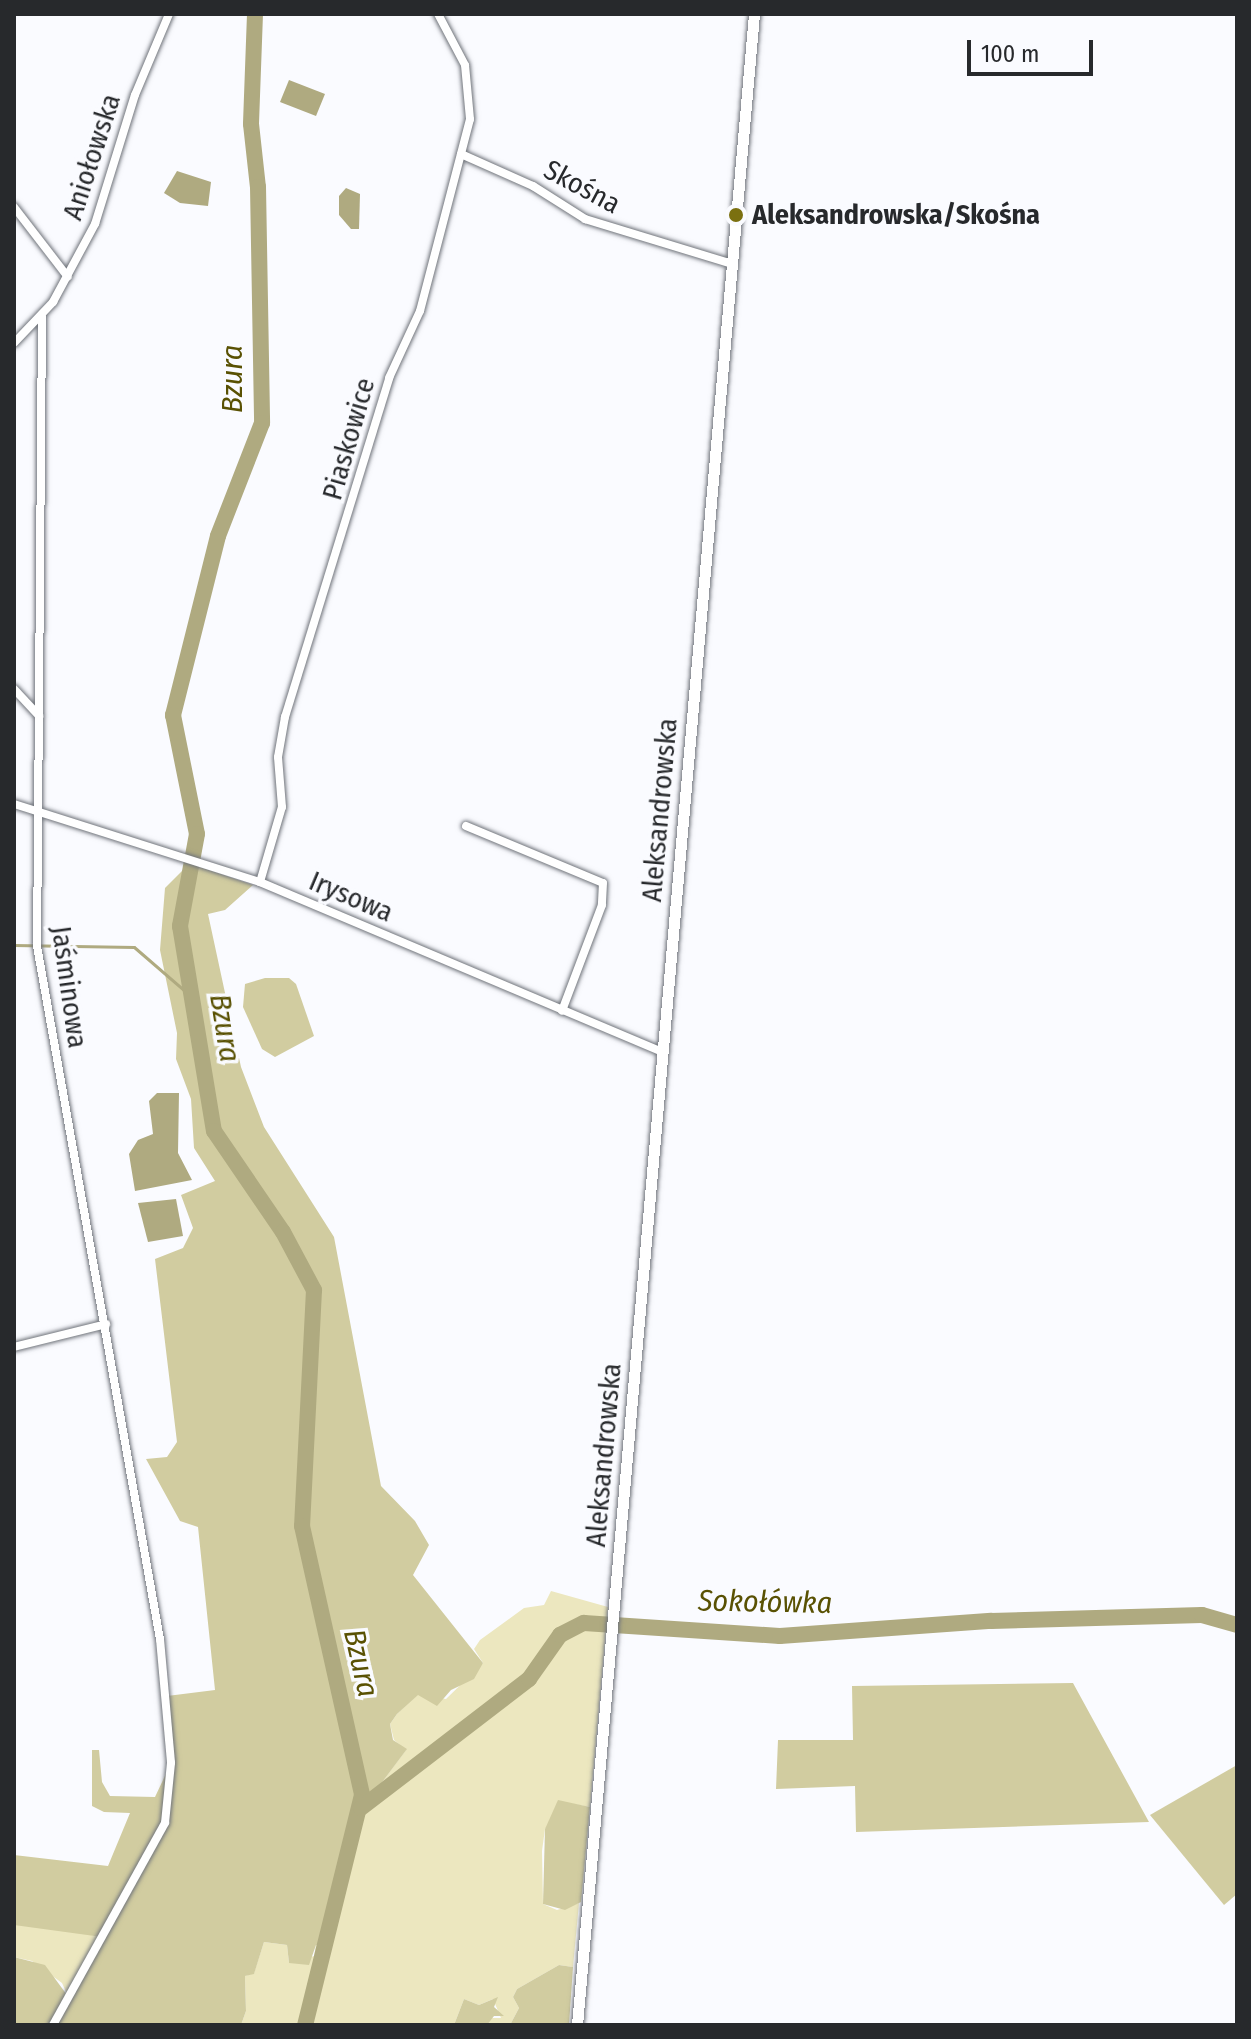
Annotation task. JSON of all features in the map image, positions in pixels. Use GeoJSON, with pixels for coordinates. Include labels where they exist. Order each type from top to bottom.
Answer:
{"type":"FeatureCollection","features":[{"type":"Feature","properties":{"kind":"main road","name":"Aleksandrowska"},"geometry":{"type":"LineString","coordinates":[[577,2025],[754,14]]}},
{"type":"Feature","properties":{"kind":"street","name":"Aniołowska"},"geometry":{"type":"LineString","coordinates":[[14,343],[42,316],[68,277],[102,208],[135,95],[169,14]]}},
{"type":"Feature","properties":{"kind":"street","name":"Piaskowice"},"geometry":{"type":"LineString","coordinates":[[260,882],[282,807],[278,757],[285,717],[389,378],[420,311],[472,108],[470,84],[438,14]]}},
{"type":"Feature","properties":{"kind":"street","name":"Skośna"},"geometry":{"type":"LineString","coordinates":[[461,154],[521,180],[593,222],[732,264]]}},
{"type":"Feature","properties":{"kind":"street"},"geometry":{"type":"LineString","coordinates":[[14,207],[68,277]]}},
{"type":"Feature","properties":{"kind":"street","name":"Jaśminowa"},"geometry":{"type":"LineString","coordinates":[[42,316],[37,946],[162,1654],[169,1798],[165,1823],[53,2025]]}},
{"type":"Feature","properties":{"kind":"street"},"geometry":{"type":"LineString","coordinates":[[14,689],[39,716]]}},
{"type":"Feature","properties":{"kind":"street","name":"Irysowa"},"geometry":{"type":"LineString","coordinates":[[14,804],[260,882],[663,1052]]}},
{"type":"Feature","properties":{"kind":"street"},"geometry":{"type":"LineString","coordinates":[[466,826],[603,883],[602,905],[562,1011]]}},
{"type":"Feature","properties":{"kind":"street"},"geometry":{"type":"LineString","coordinates":[[14,1347],[106,1324]]}},
{"type":"Feature","properties":{"kind":"shaded area"},"geometry":{"type":"Polygon","coordinates":[[[289,80],[325,94],[316,116],[280,102],[289,80]]]}},
{"type":"Feature","properties":{"kind":"shaded area"},"geometry":{"type":"Polygon","coordinates":[[[177,171],[211,182],[208,206],[180,203],[164,193],[177,171]]]}},
{"type":"Feature","properties":{"kind":"shaded area"},"geometry":{"type":"Polygon","coordinates":[[[346,188],[360,194],[359,229],[351,229],[339,215],[339,196],[346,188]]]}},
{"type":"Feature","properties":{"kind":"shaded area"},"geometry":{"type":"Polygon","coordinates":[[[197,866],[253,885],[225,910],[208,914],[241,1067],[264,1127],[334,1237],[381,1486],[415,1521],[429,1545],[413,1575],[483,1663],[474,1679],[451,1690],[437,1706],[418,1695],[390,1724],[393,1740],[407,1749],[359,1813],[325,1948],[316,1945],[309,1965],[289,1963],[287,1945],[264,1942],[254,1974],[245,1976],[246,2011],[241,2025],[14,2025],[14,1957],[45,1965],[67,1995],[102,1937],[14,1925],[14,1855],[108,1866],[130,1813],[104,1812],[92,1806],[92,1750],[99,1750],[102,1782],[110,1796],[155,1797],[171,1763],[167,1696],[215,1690],[198,1527],[180,1521],[146,1459],[167,1457],[177,1442],[155,1259],[183,1248],[193,1228],[181,1195],[215,1181],[194,1148],[191,1099],[176,1059],[177,1033],[160,950],[165,888],[184,869],[197,866]]]}},
{"type":"Feature","properties":{"kind":"shaded area"},"geometry":{"type":"Polygon","coordinates":[[[265,978],[289,978],[296,984],[314,1036],[275,1057],[262,1049],[243,1007],[245,984],[265,978]]]}},
{"type":"Feature","properties":{"kind":"shaded area"},"geometry":{"type":"Polygon","coordinates":[[[157,1093],[179,1093],[178,1153],[192,1180],[135,1191],[129,1154],[138,1140],[153,1134],[149,1101],[157,1093]]]}},
{"type":"Feature","properties":{"kind":"shaded area"},"geometry":{"type":"Polygon","coordinates":[[[176,1199],[183,1236],[148,1242],[138,1203],[176,1199]]]}},
{"type":"Feature","properties":{"kind":"shaded area"},"geometry":{"type":"Polygon","coordinates":[[[551,1591],[608,1607],[590,1807],[568,1803],[545,1829],[542,1851],[543,1904],[557,1910],[579,1903],[573,1967],[559,1965],[517,1989],[513,1997],[519,2008],[510,2025],[487,2025],[491,2018],[501,2018],[493,1999],[479,2005],[464,1999],[454,2025],[241,2025],[246,2011],[245,1976],[254,1973],[264,1942],[287,1945],[289,1963],[314,1956],[316,1945],[324,1948],[359,1813],[406,1750],[394,1740],[390,1724],[397,1714],[418,1694],[446,1699],[483,1663],[474,1649],[480,1640],[524,1608],[544,1605],[551,1591]]]}},
{"type":"Feature","properties":{"kind":"shaded area"},"geometry":{"type":"Polygon","coordinates":[[[1073,1683],[1149,1822],[856,1832],[855,1786],[776,1789],[778,1740],[853,1740],[852,1686],[1073,1683]]]}},
{"type":"Feature","properties":{"kind":"shaded area"},"geometry":{"type":"Polygon","coordinates":[[[1237,1765],[1237,1894],[1224,1905],[1150,1815],[1237,1765]]]}},
{"type":"Feature","properties":{"kind":"shaded area"},"geometry":{"type":"Polygon","coordinates":[[[558,1800],[590,1807],[581,1902],[565,1910],[543,1904],[545,1829],[558,1800]]]}},
{"type":"Feature","properties":{"kind":"shaded area"},"geometry":{"type":"Polygon","coordinates":[[[29,1924],[103,1937],[68,1996],[62,1983],[32,1961],[14,1957],[14,1925],[29,1924]]]}},
{"type":"Feature","properties":{"kind":"shaded area"},"geometry":{"type":"Polygon","coordinates":[[[559,1965],[573,1967],[569,2025],[510,2025],[519,2008],[513,1997],[517,1989],[559,1965]]]}},
{"type":"Feature","properties":{"kind":"shaded area"},"geometry":{"type":"Polygon","coordinates":[[[498,1997],[494,2007],[504,2016],[494,2016],[487,2025],[454,2025],[464,1999],[479,2005],[498,1997]]]}},
{"type":"Feature","properties":{"kind":"waterway","name":"Bzura"},"geometry":{"type":"LineString","coordinates":[[255,14],[251,124],[258,187],[262,423],[218,536],[173,715],[197,834],[180,926],[214,1131],[283,1232],[314,1290],[302,1526],[362,1795],[305,2025]]}},
{"type":"Feature","properties":{"kind":"waterway"},"geometry":{"type":"LineString","coordinates":[[14,945],[134,947],[192,997]]}},
{"type":"Feature","properties":{"kind":"waterway","name":"Sokołówka"},"geometry":{"type":"LineString","coordinates":[[361,1808],[529,1679],[560,1635],[584,1623],[780,1636],[991,1621],[1202,1615],[1237,1625]]}},
{"type":"Feature","properties":{"kind":"place","name":"Aleksandrowska/Skośna"},"geometry":{"type":"Point","coordinates":[736,215]}}]}
